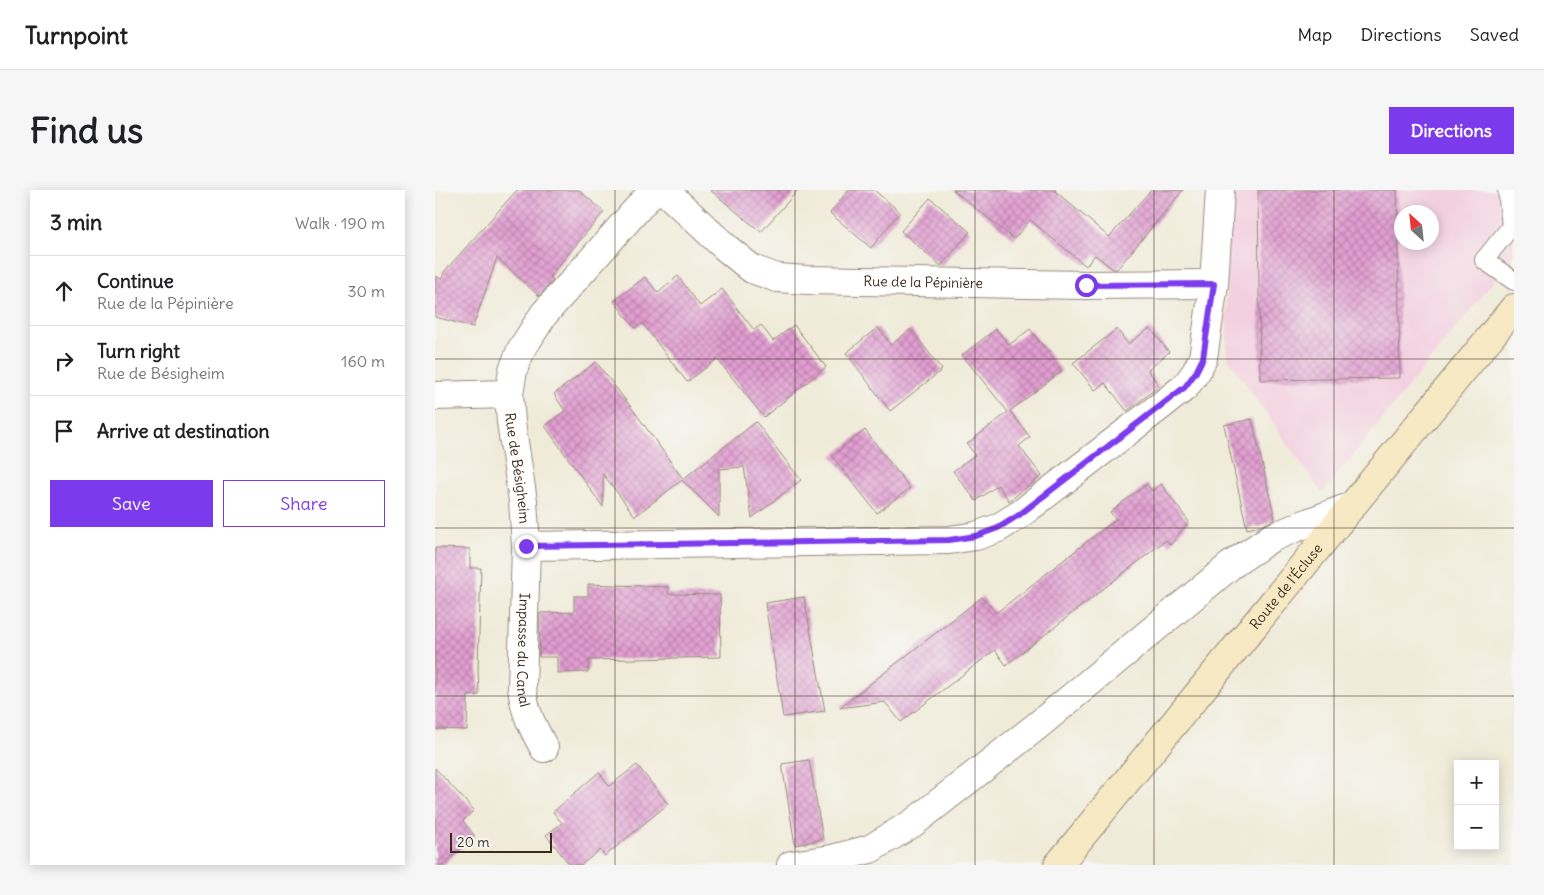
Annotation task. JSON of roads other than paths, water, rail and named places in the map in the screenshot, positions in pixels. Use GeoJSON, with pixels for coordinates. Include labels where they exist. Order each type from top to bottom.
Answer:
{"type":"FeatureCollection","features":[{"type":"Feature","properties":{"kind":"main road","name":"Route de l'Écluse"},"geometry":{"type":"LineString","coordinates":[[1058,865],[1514,308]]}},
{"type":"Feature","properties":{"kind":"street","name":"Rue de Bésigheim"},"geometry":{"type":"LineString","coordinates":[[526,546],[523,501],[511,422],[509,394],[513,370],[521,350],[544,314],[654,190]]}},
{"type":"Feature","properties":{"kind":"street","name":"Rue de la Pépinière"},"geometry":{"type":"LineString","coordinates":[[664,190],[725,247],[752,269],[777,278],[1076,285],[1214,284]]}},
{"type":"Feature","properties":{"kind":"street"},"geometry":{"type":"LineString","coordinates":[[526,546],[949,540],[976,536],[998,528],[1019,515],[1185,387],[1196,372],[1203,358],[1214,284],[1221,190]]}},
{"type":"Feature","properties":{"kind":"street"},"geometry":{"type":"LineString","coordinates":[[435,396],[509,394]]}},
{"type":"Feature","properties":{"kind":"street"},"geometry":{"type":"LineString","coordinates":[[791,865],[832,859],[869,848],[913,823],[1037,726],[1231,565],[1271,538],[1352,506]]}},
{"type":"Feature","properties":{"kind":"street","name":"Impasse du Canal"},"geometry":{"type":"LineString","coordinates":[[526,546],[522,688],[524,706],[544,748]]}},
{"type":"Feature","properties":{"kind":"lane"},"geometry":{"type":"LineString","coordinates":[[1507,190],[1513,225],[1485,260],[1514,281]]}}]}
